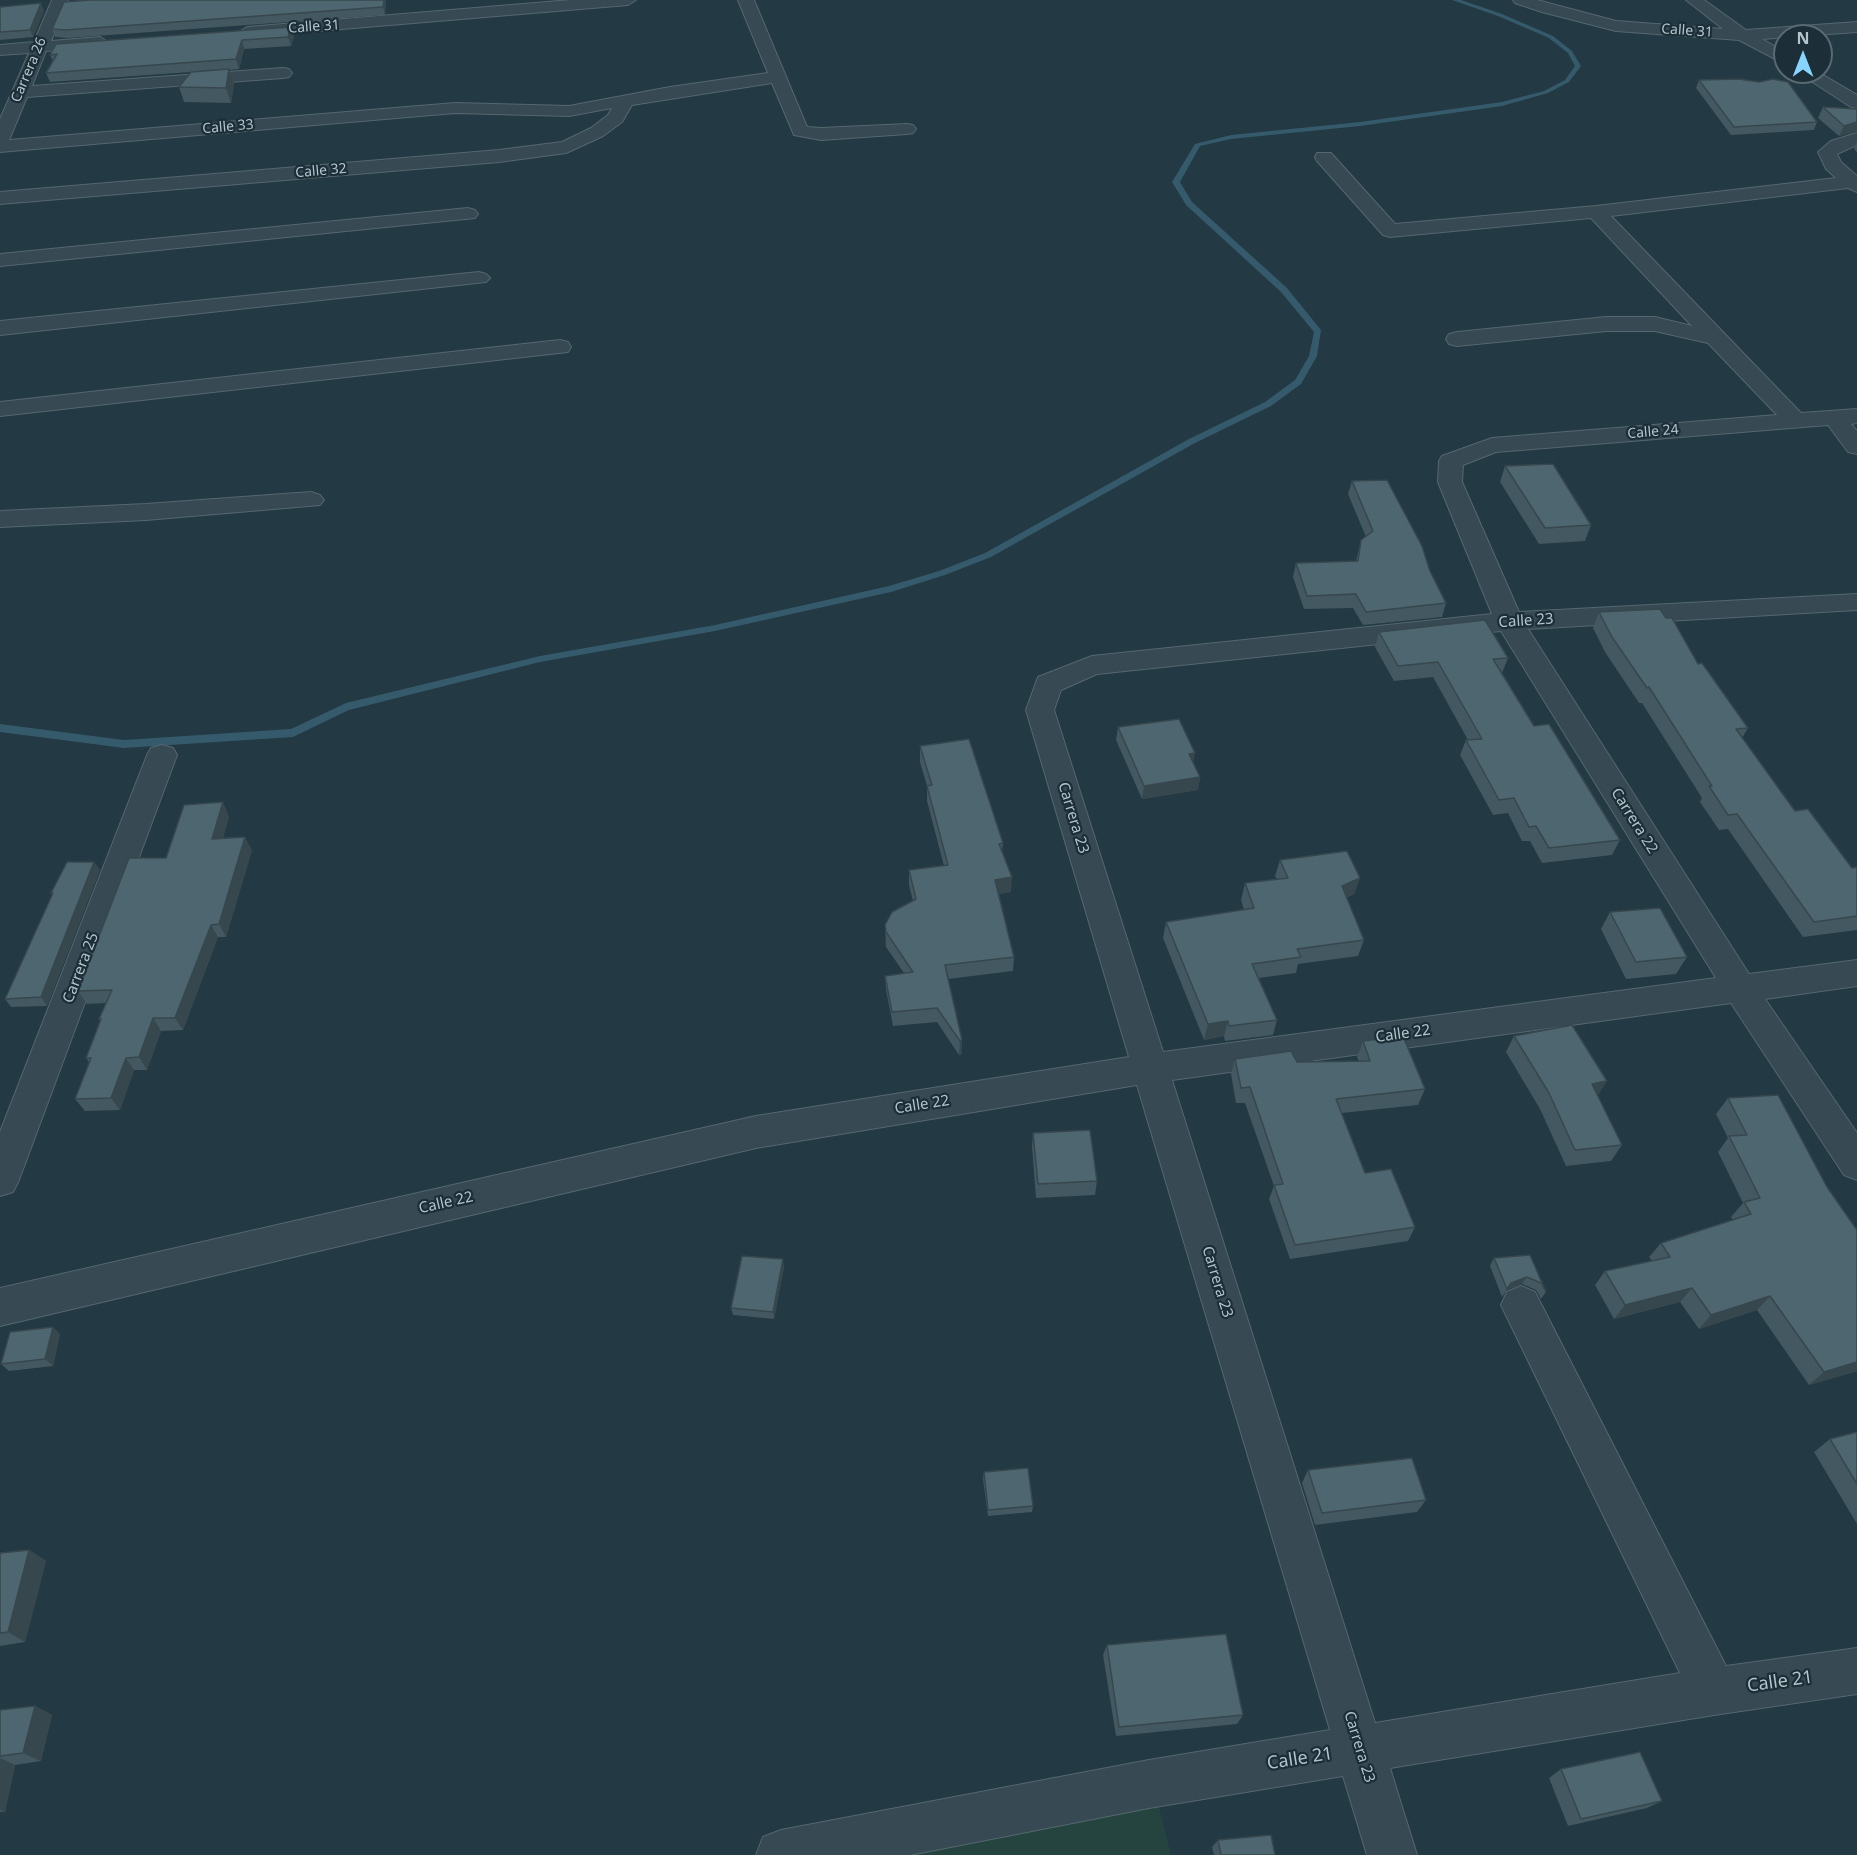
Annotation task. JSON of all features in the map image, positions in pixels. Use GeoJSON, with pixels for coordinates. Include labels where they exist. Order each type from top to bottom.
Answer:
{"type":"FeatureCollection","features":[{"type":"Feature","properties":{"kind":"street"},"geometry":{"type":"LineString","coordinates":[[398,21],[401,0]]}},
{"type":"Feature","properties":{"kind":"street","name":"Calle 31"},"geometry":{"type":"LineString","coordinates":[[236,32],[398,21],[628,0]]}},
{"type":"Feature","properties":{"kind":"street"},"geometry":{"type":"LineString","coordinates":[[746,0],[800,130],[821,134],[907,129]]}},
{"type":"Feature","properties":{"kind":"street","name":"Calle 31"},"geometry":{"type":"LineString","coordinates":[[1521,0],[1616,26],[1743,35],[1857,27]]}},
{"type":"Feature","properties":{"kind":"street"},"geometry":{"type":"LineString","coordinates":[[1694,0],[1743,35],[1773,52]]}},
{"type":"Feature","properties":{"kind":"street"},"geometry":{"type":"LineString","coordinates":[[35,4],[65,1]]}},
{"type":"Feature","properties":{"kind":"street","name":"Carrera 26"},"geometry":{"type":"LineString","coordinates":[[0,140],[38,47],[65,1]]}},
{"type":"Feature","properties":{"kind":"street"},"geometry":{"type":"LineString","coordinates":[[0,50],[120,41]]}},
{"type":"Feature","properties":{"kind":"street"},"geometry":{"type":"LineString","coordinates":[[20,92],[283,73]]}},
{"type":"Feature","properties":{"kind":"street","name":"Calle 33"},"geometry":{"type":"LineString","coordinates":[[0,146],[455,108],[569,111],[670,92],[779,77]]}},
{"type":"Feature","properties":{"kind":"street"},"geometry":{"type":"LineString","coordinates":[[1825,84],[1857,104]]}},
{"type":"Feature","properties":{"kind":"street","name":"Calle 32"},"geometry":{"type":"LineString","coordinates":[[0,198],[499,156],[566,147],[597,132],[616,118],[624,102]]}},
{"type":"Feature","properties":{"kind":"street"},"geometry":{"type":"LineString","coordinates":[[1854,184],[1833,165],[1827,152],[1838,145],[1857,139]]}},
{"type":"Feature","properties":{"kind":"street"},"geometry":{"type":"LineString","coordinates":[[1324,157],[1390,231],[1596,212],[1854,184]]}},
{"type":"Feature","properties":{"kind":"street"},"geometry":{"type":"LineString","coordinates":[[1596,212],[1795,421]]}},
{"type":"Feature","properties":{"kind":"street"},"geometry":{"type":"LineString","coordinates":[[0,260],[468,214]]}},
{"type":"Feature","properties":{"kind":"street"},"geometry":{"type":"LineString","coordinates":[[0,328],[479,278]]}},
{"type":"Feature","properties":{"kind":"street"},"geometry":{"type":"LineString","coordinates":[[1457,339],[1606,324],[1655,324],[1713,337]]}},
{"type":"Feature","properties":{"kind":"street"},"geometry":{"type":"LineString","coordinates":[[0,408],[560,347]]}},
{"type":"Feature","properties":{"kind":"street"},"geometry":{"type":"LineString","coordinates":[[1846,417],[1857,447]]}},
{"type":"Feature","properties":{"kind":"street","name":"Calle 24"},"geometry":{"type":"LineString","coordinates":[[1451,461],[1492,445],[1846,417]]}},
{"type":"Feature","properties":{"kind":"street","name":"Carrera 22"},"geometry":{"type":"LineString","coordinates":[[1451,461],[1450,482],[1509,621],[1740,989],[1857,1164]]}},
{"type":"Feature","properties":{"kind":"street"},"geometry":{"type":"LineString","coordinates":[[0,519],[146,512],[311,500]]}},
{"type":"Feature","properties":{"kind":"street","name":"Calle 23"},"geometry":{"type":"LineString","coordinates":[[1040,710],[1048,684],[1092,665],[1509,621],[1857,602]]}},
{"type":"Feature","properties":{"kind":"street","name":"Carrera 23"},"geometry":{"type":"LineString","coordinates":[[1040,710],[1392,1855]]}},
{"type":"Feature","properties":{"kind":"street","name":"Carrera 25"},"geometry":{"type":"LineString","coordinates":[[0,1180],[162,755]]}},
{"type":"Feature","properties":{"kind":"street","name":"Calle 22"},"geometry":{"type":"LineString","coordinates":[[0,1307],[756,1131],[1151,1068],[1857,973]]}},
{"type":"Feature","properties":{"kind":"street"},"geometry":{"type":"LineString","coordinates":[[1521,1305],[1714,1691]]}},
{"type":"Feature","properties":{"kind":"street","name":"Calle 21"},"geometry":{"type":"LineString","coordinates":[[781,1855],[1149,1784],[1714,1691],[1857,1671]]}},
{"type":"Feature","properties":{"kind":"green space"},"geometry":{"type":"Polygon","coordinates":[[[1157,1799],[1171,1855],[858,1855],[1157,1799]]]}},
{"type":"Feature","properties":{"kind":"building"},"geometry":{"type":"Polygon","coordinates":[[[90,0],[384,0],[383,7],[65,30],[52,29],[64,2],[90,0]]]}},
{"type":"Feature","properties":{"kind":"building"},"geometry":{"type":"Polygon","coordinates":[[[41,3],[30,30],[0,32],[0,7],[41,3]]]}},
{"type":"Feature","properties":{"kind":"building"},"geometry":{"type":"Polygon","coordinates":[[[291,27],[288,37],[242,40],[236,59],[46,73],[57,54],[50,55],[56,44],[291,27]]]}},
{"type":"Feature","properties":{"kind":"building"},"geometry":{"type":"Polygon","coordinates":[[[229,69],[226,88],[179,87],[191,72],[229,69]]]}},
{"type":"Feature","properties":{"kind":"building"},"geometry":{"type":"Polygon","coordinates":[[[1739,79],[1759,82],[1773,79],[1773,84],[1789,84],[1817,122],[1734,127],[1699,80],[1739,79]]]}},
{"type":"Feature","properties":{"kind":"building"},"geometry":{"type":"Polygon","coordinates":[[[1823,107],[1857,109],[1857,122],[1844,126],[1823,107]]]}},
{"type":"Feature","properties":{"kind":"building"},"geometry":{"type":"Polygon","coordinates":[[[1553,464],[1591,525],[1545,528],[1505,466],[1553,464]]]}},
{"type":"Feature","properties":{"kind":"building"},"geometry":{"type":"Polygon","coordinates":[[[1387,480],[1422,546],[1430,571],[1446,603],[1366,612],[1356,594],[1307,596],[1296,563],[1358,561],[1361,540],[1373,531],[1352,481],[1387,480]]]}},
{"type":"Feature","properties":{"kind":"building"},"geometry":{"type":"Polygon","coordinates":[[[1660,609],[1666,618],[1672,618],[1698,664],[1702,663],[1748,728],[1736,729],[1795,811],[1808,809],[1852,868],[1857,867],[1857,916],[1814,922],[1737,814],[1728,815],[1649,687],[1647,688],[1612,637],[1599,612],[1660,609]]]}},
{"type":"Feature","properties":{"kind":"building"},"geometry":{"type":"Polygon","coordinates":[[[1485,620],[1508,658],[1493,659],[1534,726],[1549,724],[1620,840],[1549,848],[1536,826],[1529,827],[1514,798],[1499,800],[1466,740],[1482,739],[1438,662],[1398,666],[1379,632],[1485,620]]]}},
{"type":"Feature","properties":{"kind":"building"},"geometry":{"type":"Polygon","coordinates":[[[1179,719],[1195,753],[1189,754],[1200,777],[1144,786],[1118,727],[1179,719]]]}},
{"type":"Feature","properties":{"kind":"building"},"geometry":{"type":"Polygon","coordinates":[[[969,739],[1003,843],[999,844],[1012,877],[995,880],[1014,957],[945,965],[962,1040],[960,1041],[937,1008],[892,1012],[885,976],[913,972],[886,932],[885,925],[892,912],[916,899],[909,870],[948,865],[927,786],[932,785],[920,746],[969,739]]]}},
{"type":"Feature","properties":{"kind":"building"},"geometry":{"type":"Polygon","coordinates":[[[223,802],[212,839],[245,837],[219,924],[211,925],[175,1018],[153,1018],[139,1057],[126,1058],[111,1098],[75,1099],[91,1058],[86,1058],[101,1019],[99,1019],[112,990],[78,991],[129,858],[166,858],[184,805],[223,802]]]}},
{"type":"Feature","properties":{"kind":"building"},"geometry":{"type":"Polygon","coordinates":[[[1347,851],[1360,878],[1342,886],[1364,940],[1297,949],[1301,957],[1252,964],[1277,1020],[1229,1026],[1228,1021],[1208,1024],[1166,922],[1254,908],[1245,883],[1288,878],[1280,860],[1347,851]]]}},
{"type":"Feature","properties":{"kind":"building"},"geometry":{"type":"Polygon","coordinates":[[[67,862],[94,862],[41,997],[5,999],[53,893],[51,893],[67,862]]]}},
{"type":"Feature","properties":{"kind":"building"},"geometry":{"type":"Polygon","coordinates":[[[1660,908],[1687,957],[1636,962],[1610,912],[1660,908]]]}},
{"type":"Feature","properties":{"kind":"building"},"geometry":{"type":"Polygon","coordinates":[[[1572,1025],[1607,1081],[1592,1084],[1622,1145],[1575,1150],[1549,1093],[1514,1036],[1572,1025]]]}},
{"type":"Feature","properties":{"kind":"building"},"geometry":{"type":"Polygon","coordinates":[[[1403,1036],[1425,1089],[1336,1099],[1365,1173],[1391,1169],[1415,1227],[1295,1245],[1274,1185],[1283,1184],[1250,1087],[1241,1088],[1235,1059],[1291,1051],[1297,1062],[1370,1061],[1363,1041],[1403,1036]]]}},
{"type":"Feature","properties":{"kind":"building"},"geometry":{"type":"Polygon","coordinates":[[[1778,1095],[1827,1187],[1857,1230],[1857,1362],[1824,1372],[1770,1296],[1711,1315],[1692,1288],[1625,1305],[1605,1271],[1670,1257],[1661,1243],[1751,1214],[1744,1202],[1760,1198],[1729,1136],[1747,1135],[1728,1098],[1778,1095]]]}},
{"type":"Feature","properties":{"kind":"building"},"geometry":{"type":"Polygon","coordinates":[[[1090,1130],[1097,1181],[1038,1184],[1033,1133],[1090,1130]]]}},
{"type":"Feature","properties":{"kind":"building"},"geometry":{"type":"Polygon","coordinates":[[[1530,1255],[1546,1292],[1541,1283],[1527,1277],[1511,1283],[1507,1289],[1494,1258],[1530,1255]]]}},
{"type":"Feature","properties":{"kind":"building"},"geometry":{"type":"Polygon","coordinates":[[[742,1256],[783,1259],[773,1312],[731,1308],[742,1256]]]}},
{"type":"Feature","properties":{"kind":"building"},"geometry":{"type":"Polygon","coordinates":[[[53,1327],[45,1359],[1,1364],[10,1332],[53,1327]]]}},
{"type":"Feature","properties":{"kind":"building"},"geometry":{"type":"Polygon","coordinates":[[[1857,1432],[1857,1484],[1830,1439],[1857,1432]]]}},
{"type":"Feature","properties":{"kind":"building"},"geometry":{"type":"Polygon","coordinates":[[[1412,1458],[1426,1500],[1322,1513],[1308,1470],[1412,1458]]]}},
{"type":"Feature","properties":{"kind":"building"},"geometry":{"type":"Polygon","coordinates":[[[1028,1468],[1033,1506],[988,1510],[984,1472],[1028,1468]]]}},
{"type":"Feature","properties":{"kind":"building"},"geometry":{"type":"Polygon","coordinates":[[[29,1550],[8,1632],[0,1633],[0,1553],[29,1550]]]}},
{"type":"Feature","properties":{"kind":"building"},"geometry":{"type":"Polygon","coordinates":[[[1226,1634],[1243,1715],[1119,1727],[1107,1645],[1226,1634]]]}},
{"type":"Feature","properties":{"kind":"building"},"geometry":{"type":"Polygon","coordinates":[[[35,1706],[23,1753],[0,1756],[0,1710],[35,1706]]]}},
{"type":"Feature","properties":{"kind":"building"},"geometry":{"type":"Polygon","coordinates":[[[1640,1752],[1662,1801],[1581,1819],[1561,1769],[1640,1752]]]}},
{"type":"Feature","properties":{"kind":"building"},"geometry":{"type":"Polygon","coordinates":[[[1271,1835],[1275,1855],[1221,1855],[1218,1840],[1271,1835]]]}},
{"type":"Feature","properties":{"kind":"waterway"},"geometry":{"type":"LineString","coordinates":[[0,728],[124,744],[293,733],[346,707],[540,659],[715,628],[891,589],[988,555],[1192,441],[1268,404],[1298,382],[1313,356],[1318,332],[1284,290],[1189,203],[1176,182],[1197,145],[1231,137],[1360,124],[1502,104],[1546,92],[1567,81],[1578,66],[1570,52],[1551,37],[1500,15],[1455,0]]}}]}
